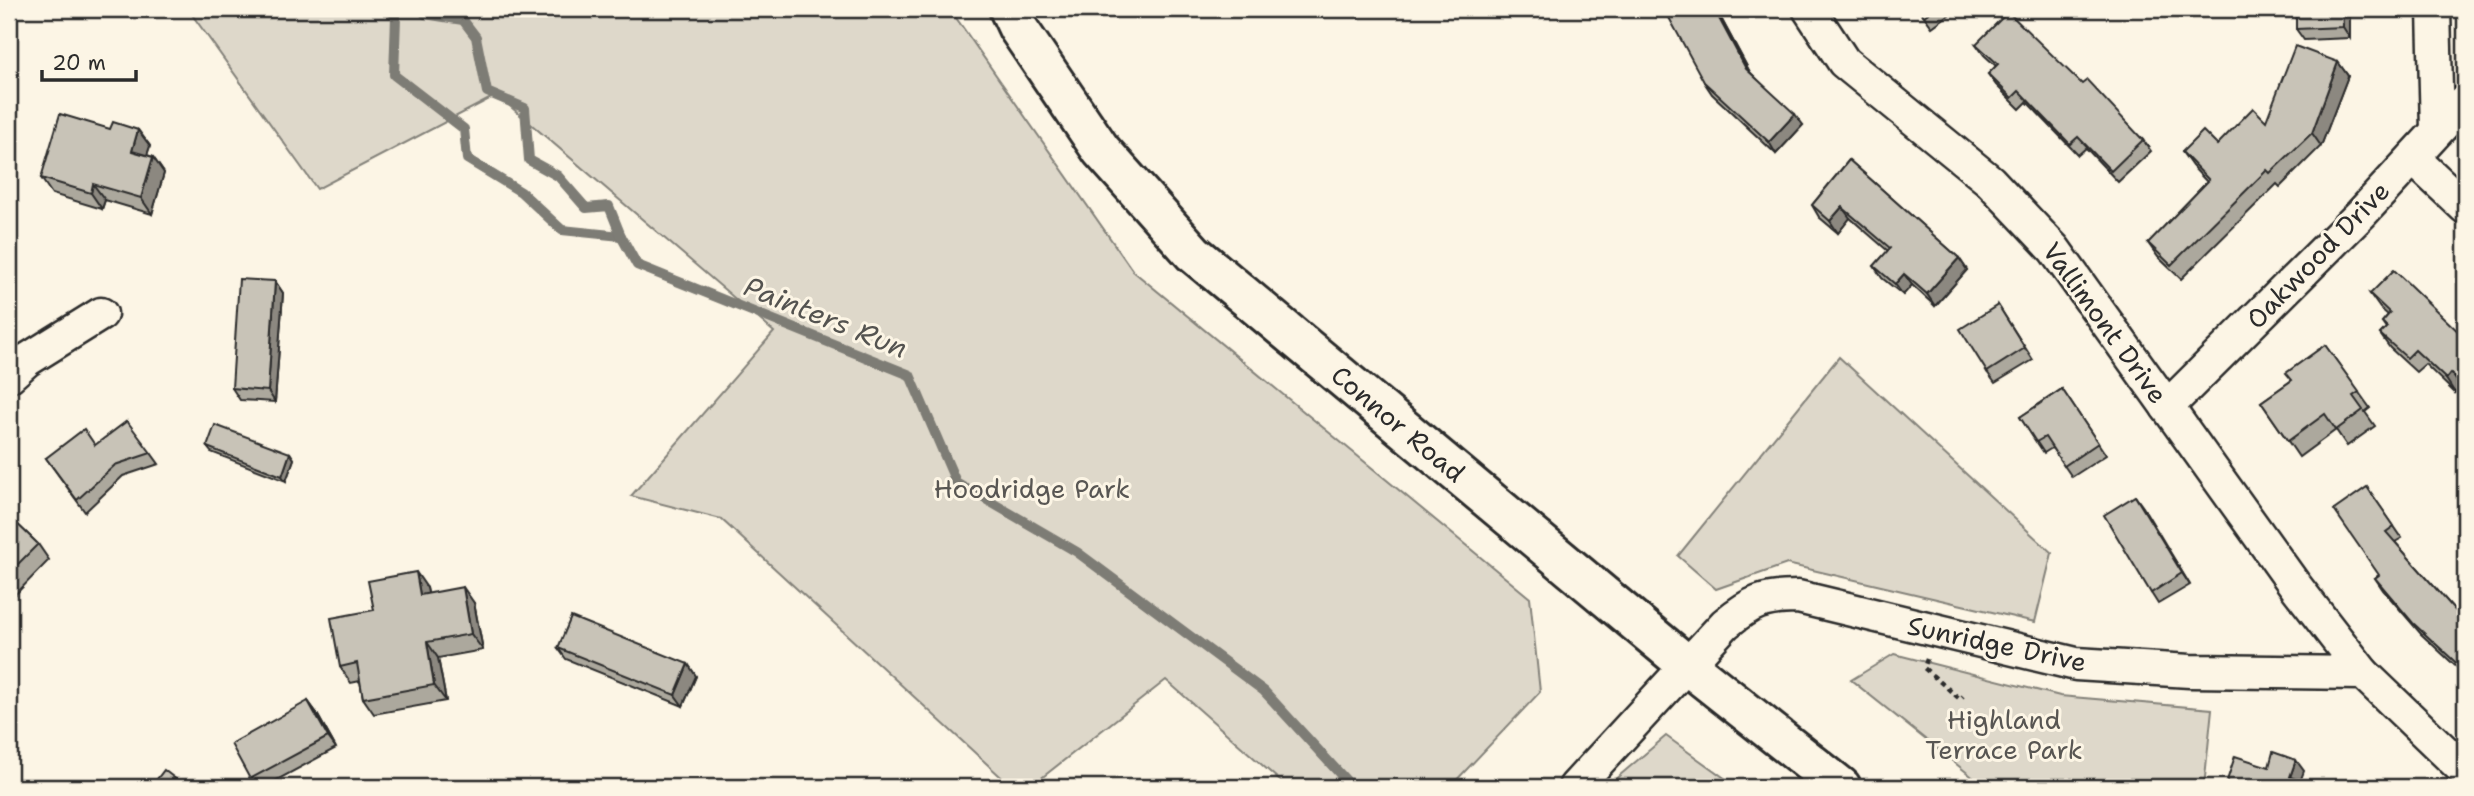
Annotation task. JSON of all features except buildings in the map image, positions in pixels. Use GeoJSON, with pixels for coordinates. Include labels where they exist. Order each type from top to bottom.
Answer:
{"type":"FeatureCollection","features":[{"type":"Feature","properties":{"kind":"main road","name":"Connor Road"},"geometry":{"type":"LineString","coordinates":[[1009,9],[1018,29],[1101,150],[1193,253],[1687,665],[1841,787]]}},
{"type":"Feature","properties":{"kind":"street","name":"Vallimont Drive"},"geometry":{"type":"LineString","coordinates":[[1810,9],[1844,62],[1990,181],[2054,249],[2294,584],[2363,673]]}},
{"type":"Feature","properties":{"kind":"street"},"geometry":{"type":"LineString","coordinates":[[2434,9],[2437,130]]}},
{"type":"Feature","properties":{"kind":"street","name":"Oakwood Drive"},"geometry":{"type":"LineString","coordinates":[[2168,407],[2413,158],[2465,101]]}},
{"type":"Feature","properties":{"kind":"street"},"geometry":{"type":"LineString","coordinates":[[2413,158],[2465,207]]}},
{"type":"Feature","properties":{"kind":"street"},"geometry":{"type":"LineString","coordinates":[[9,376],[27,360],[101,314]]}},
{"type":"Feature","properties":{"kind":"street","name":"Sunridge Drive"},"geometry":{"type":"LineString","coordinates":[[1575,787],[1687,665],[1744,608],[1769,597],[1798,597],[1934,632],[2076,664],[2190,671],[2363,673]]}},
{"type":"Feature","properties":{"kind":"street"},"geometry":{"type":"LineString","coordinates":[[2363,673],[2465,771]]}},
{"type":"Feature","properties":{"kind":"path"},"geometry":{"type":"LineString","coordinates":[[1934,632],[1924,668],[1960,699],[1963,696]]}},
{"type":"Feature","properties":{"kind":"green space","name":"Hoodridge Park"},"geometry":{"type":"Polygon","coordinates":[[[188,9],[920,9],[954,15],[1133,271],[1530,598],[1540,692],[1450,787],[1287,787],[1166,680],[1030,787],[1012,787],[721,519],[631,496],[774,332],[497,95],[317,189],[188,9]]]}},
{"type":"Feature","properties":{"kind":"green space"},"geometry":{"type":"Polygon","coordinates":[[[1839,357],[2052,553],[2035,622],[1787,564],[1716,589],[1678,556],[1839,357]]]}},
{"type":"Feature","properties":{"kind":"green space","name":"Highland Terrace Park"},"geometry":{"type":"Polygon","coordinates":[[[1894,654],[2060,696],[2212,709],[2204,787],[1985,787],[1851,680],[1894,654]]]}},
{"type":"Feature","properties":{"kind":"green space"},"geometry":{"type":"Polygon","coordinates":[[[1666,736],[1737,787],[1606,787],[1666,736]]]}},
{"type":"Feature","properties":{"kind":"waterway","name":"Painters Run"},"geometry":{"type":"LineString","coordinates":[[390,9],[396,17],[394,75],[464,129],[467,159],[521,192],[562,230],[621,236],[637,265],[910,375],[956,482],[1077,552],[1264,691],[1352,787]]}},
{"type":"Feature","properties":{"kind":"waterway"},"geometry":{"type":"LineString","coordinates":[[428,9],[425,14],[463,20],[476,37],[487,92],[525,108],[529,160],[558,176],[586,208],[609,206],[621,236]]}}]}
